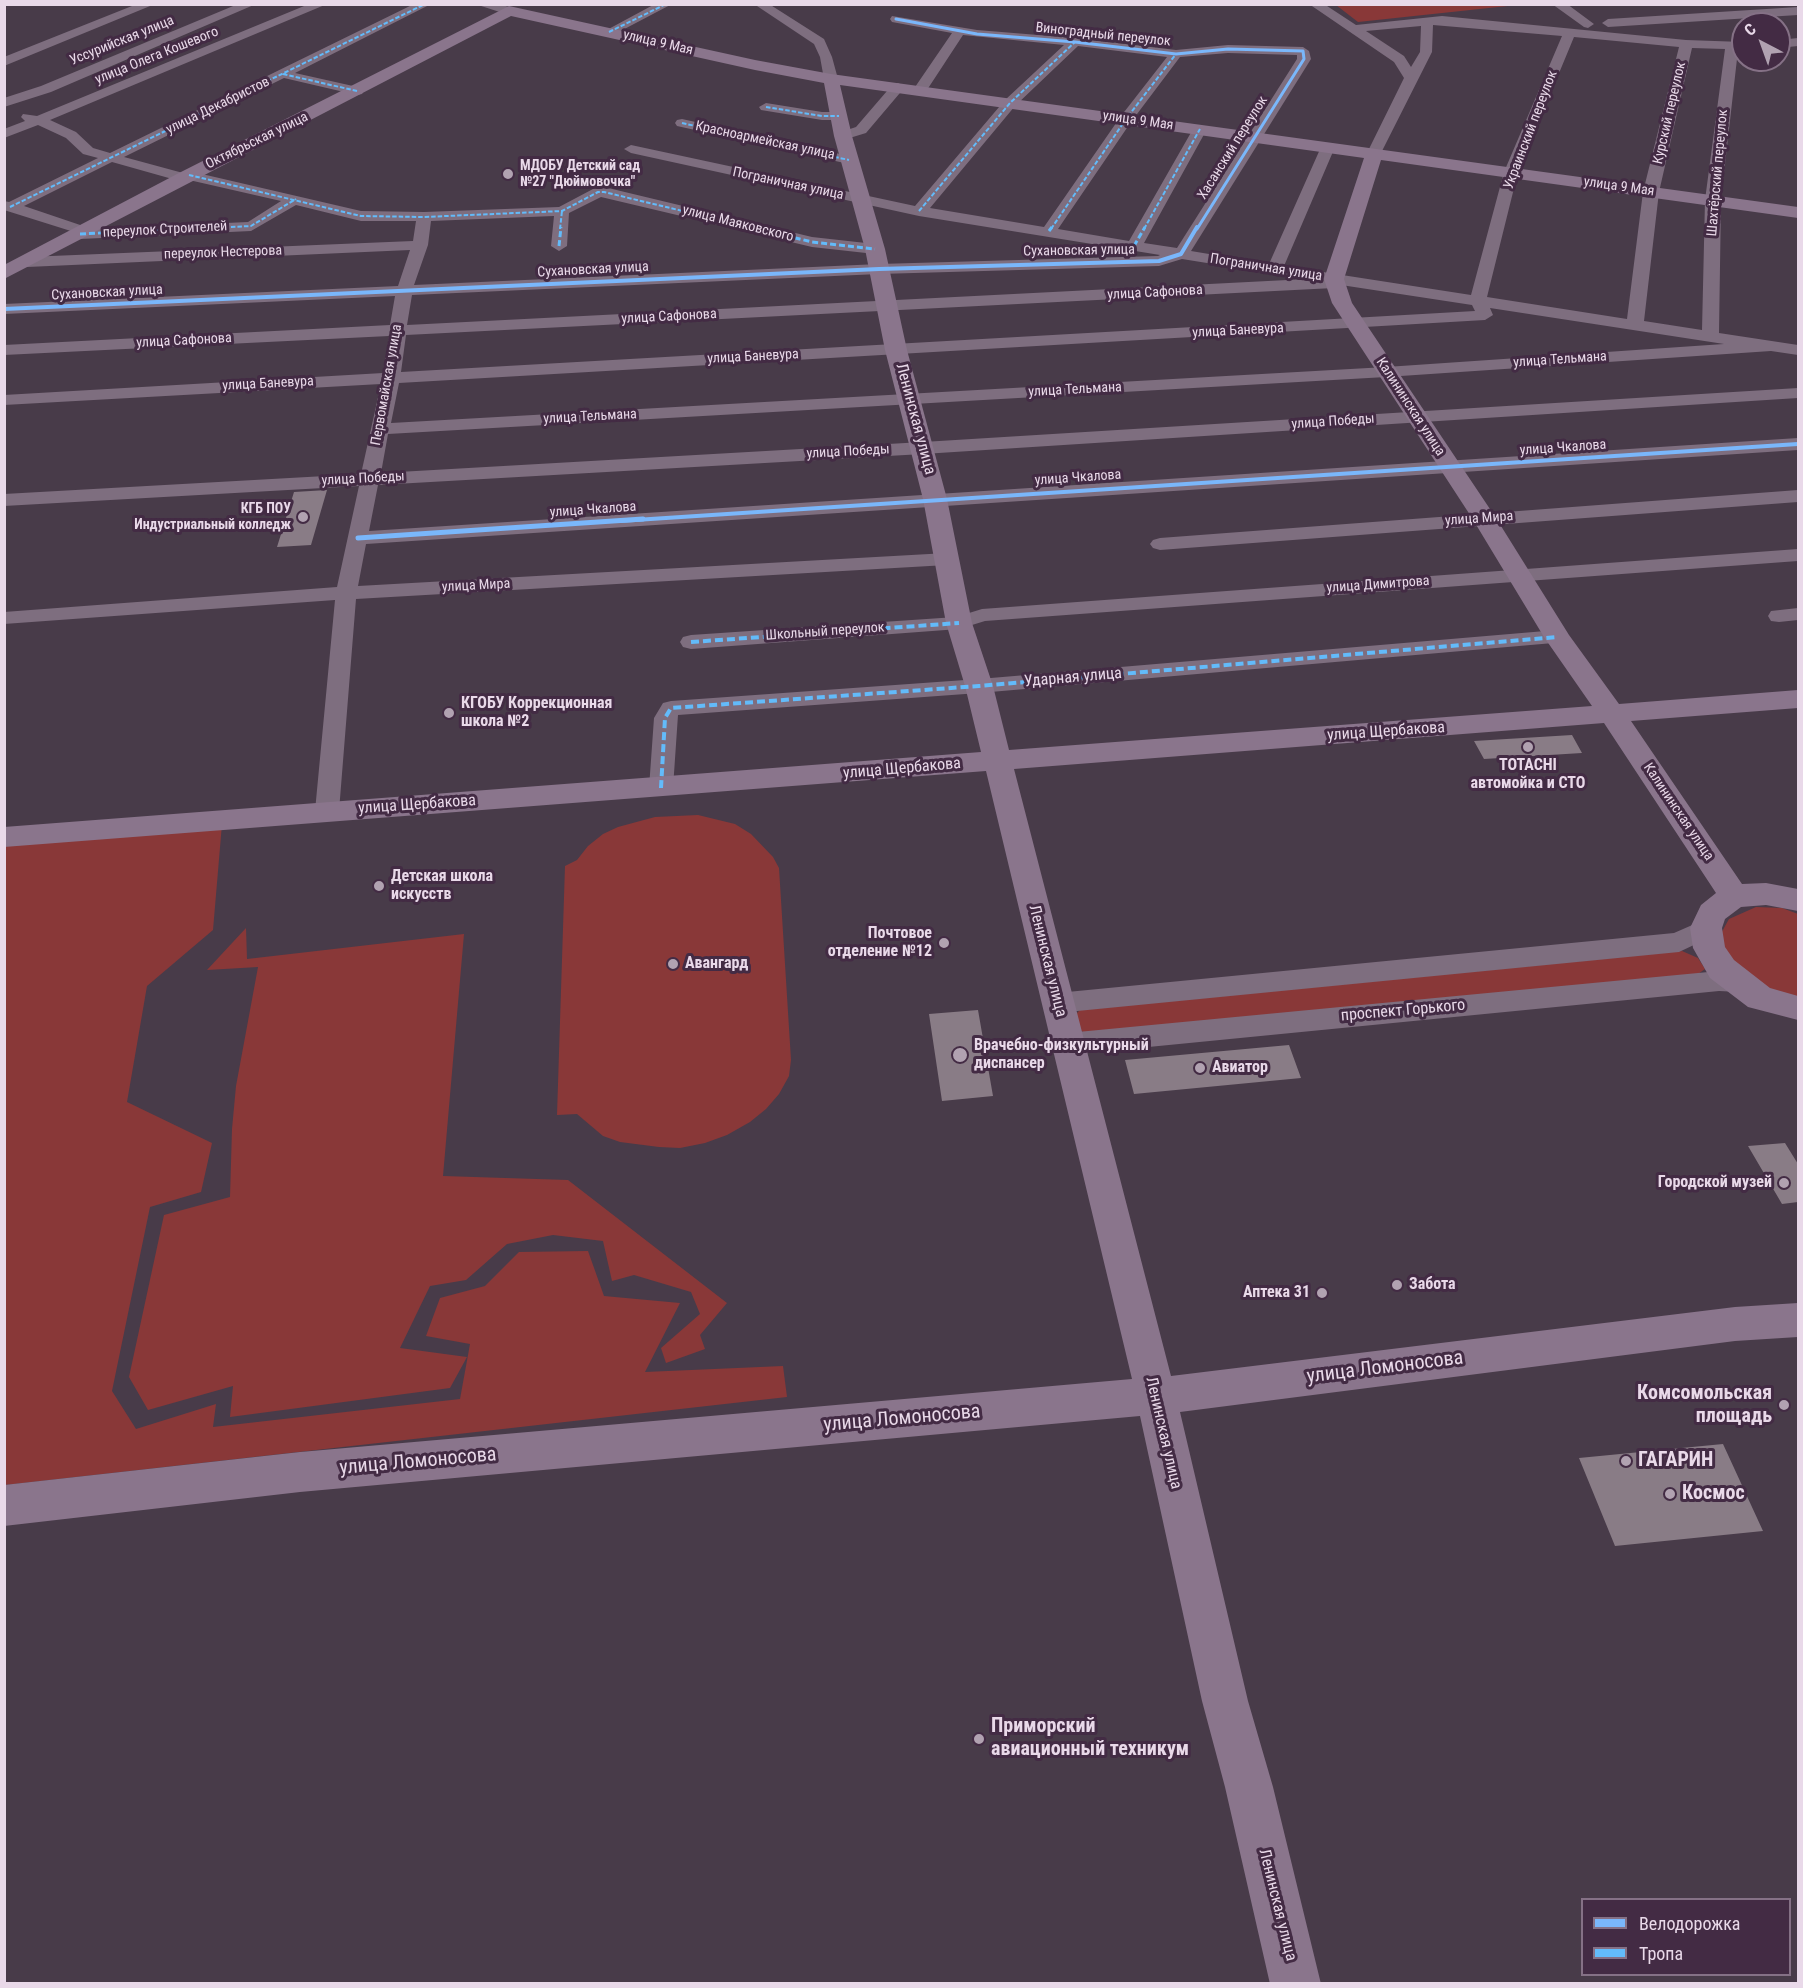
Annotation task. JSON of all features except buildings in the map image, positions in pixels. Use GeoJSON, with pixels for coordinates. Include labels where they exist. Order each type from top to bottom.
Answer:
{"type":"FeatureCollection","features":[{"type":"Feature","properties":{"kind":"main road","name":"улица 9 Мая"},"geometry":{"type":"LineString","coordinates":[[509,11],[755,65],[831,79],[1798,212]]}},
{"type":"Feature","properties":{"kind":"main road","name":"Октябрьская улица"},"geometry":{"type":"LineString","coordinates":[[4,273],[83,233],[186,176],[357,91],[509,11]]}},
{"type":"Feature","properties":{"kind":"main road","name":"Ленинская улица"},"geometry":{"type":"LineString","coordinates":[[831,79],[877,259],[896,350],[923,448],[959,623],[979,686],[1066,1044],[1156,1396],[1225,1701],[1249,1787],[1296,1983]]}},
{"type":"Feature","properties":{"kind":"main road"},"geometry":{"type":"LineString","coordinates":[[1334,281],[1374,153]]}},
{"type":"Feature","properties":{"kind":"main road","name":"Калининская улица"},"geometry":{"type":"LineString","coordinates":[[1334,281],[1342,303],[1484,518],[1557,637],[1612,714],[1734,896]]}},
{"type":"Feature","properties":{"kind":"main road","name":"улица Щербакова"},"geometry":{"type":"LineString","coordinates":[[4,837],[1798,699]]}},
{"type":"Feature","properties":{"kind":"main road"},"geometry":{"type":"LineString","coordinates":[[1798,900],[1766,894],[1734,896],[1712,913],[1706,928],[1709,948],[1722,969],[1760,998],[1798,1008]]}},
{"type":"Feature","properties":{"kind":"main road","name":"улица Ломоносова"},"geometry":{"type":"LineString","coordinates":[[4,1506],[300,1472],[1156,1396],[1735,1324],[1798,1320]]}},
{"type":"Feature","properties":{"kind":"street"},"geometry":{"type":"LineString","coordinates":[[4,62],[149,4]]}},
{"type":"Feature","properties":{"kind":"street","name":"Уссурийская улица"},"geometry":{"type":"LineString","coordinates":[[6,100],[46,89],[250,4]]}},
{"type":"Feature","properties":{"kind":"street","name":"улица Олега Кошевого"},"geometry":{"type":"LineString","coordinates":[[4,134],[321,4]]}},
{"type":"Feature","properties":{"kind":"street","name":"улица Декабристов"},"geometry":{"type":"LineString","coordinates":[[7,206],[112,158],[425,4]]}},
{"type":"Feature","properties":{"kind":"street","name":"улица 9 Мая"},"geometry":{"type":"LineString","coordinates":[[482,4],[509,11]]}},
{"type":"Feature","properties":{"kind":"street"},"geometry":{"type":"LineString","coordinates":[[609,32],[666,4]]}},
{"type":"Feature","properties":{"kind":"street"},"geometry":{"type":"LineString","coordinates":[[760,4],[819,42],[826,57],[831,79]]}},
{"type":"Feature","properties":{"kind":"street"},"geometry":{"type":"LineString","coordinates":[[1315,4],[1399,59],[1411,78]]}},
{"type":"Feature","properties":{"kind":"street"},"geometry":{"type":"LineString","coordinates":[[1558,4],[1588,24]]}},
{"type":"Feature","properties":{"kind":"street"},"geometry":{"type":"LineString","coordinates":[[1570,31],[1588,24],[1798,11]]}},
{"type":"Feature","properties":{"kind":"street","name":"Виноградный переулок"},"geometry":{"type":"LineString","coordinates":[[896,19],[959,32],[1176,54],[1228,49],[1303,51],[1302,56]]}},
{"type":"Feature","properties":{"kind":"street"},"geometry":{"type":"LineString","coordinates":[[1353,30],[1427,21],[1457,21],[1686,44],[1731,46]]}},
{"type":"Feature","properties":{"kind":"street"},"geometry":{"type":"LineString","coordinates":[[1374,153],[1426,52],[1427,21]]}},
{"type":"Feature","properties":{"kind":"street","name":"Украинский переулок"},"geometry":{"type":"LineString","coordinates":[[1478,300],[1511,172],[1570,31]]}},
{"type":"Feature","properties":{"kind":"street"},"geometry":{"type":"LineString","coordinates":[[920,90],[959,32]]}},
{"type":"Feature","properties":{"kind":"street"},"geometry":{"type":"LineString","coordinates":[[919,211],[1010,103],[1075,42]]}},
{"type":"Feature","properties":{"kind":"street","name":"Курский переулок"},"geometry":{"type":"LineString","coordinates":[[1635,325],[1651,192],[1686,44]]}},
{"type":"Feature","properties":{"kind":"street"},"geometry":{"type":"LineString","coordinates":[[1049,231],[1126,119],[1176,54]]}},
{"type":"Feature","properties":{"kind":"street","name":"Хасанский переулок"},"geometry":{"type":"LineString","coordinates":[[1181,254],[1253,136],[1304,59],[1302,56]]}},
{"type":"Feature","properties":{"kind":"street","name":"Шахтёрский переулок"},"geometry":{"type":"LineString","coordinates":[[1710,337],[1713,200],[1733,72]]}},
{"type":"Feature","properties":{"kind":"street"},"geometry":{"type":"LineString","coordinates":[[283,74],[357,91]]}},
{"type":"Feature","properties":{"kind":"street"},"geometry":{"type":"LineString","coordinates":[[766,107],[822,116],[844,137],[861,130],[898,87]]}},
{"type":"Feature","properties":{"kind":"street"},"geometry":{"type":"LineString","coordinates":[[6,100],[27,117],[71,135],[84,150],[361,216],[424,217],[562,211],[559,246]]}},
{"type":"Feature","properties":{"kind":"street","name":"Красноармейская улица"},"geometry":{"type":"LineString","coordinates":[[682,123],[844,137]]}},
{"type":"Feature","properties":{"kind":"street"},"geometry":{"type":"LineString","coordinates":[[1134,246],[1200,129]]}},
{"type":"Feature","properties":{"kind":"street"},"geometry":{"type":"LineString","coordinates":[[1275,269],[1328,147]]}},
{"type":"Feature","properties":{"kind":"street","name":"Пограничная улица"},"geometry":{"type":"LineString","coordinates":[[631,149],[919,211],[1275,269],[1334,281],[1478,300],[1798,350]]}},
{"type":"Feature","properties":{"kind":"street","name":"улица Маяковского"},"geometry":{"type":"LineString","coordinates":[[562,211],[598,192],[604,192],[877,259]]}},
{"type":"Feature","properties":{"kind":"street","name":"переулок Строителей"},"geometry":{"type":"LineString","coordinates":[[83,233],[251,226],[296,199]]}},
{"type":"Feature","properties":{"kind":"street"},"geometry":{"type":"LineString","coordinates":[[7,206],[83,233]]}},
{"type":"Feature","properties":{"kind":"street","name":"Первомайская улица"},"geometry":{"type":"LineString","coordinates":[[327,811],[346,593],[391,377],[404,291],[420,245],[424,217]]}},
{"type":"Feature","properties":{"kind":"street","name":"переулок Нестерова"},"geometry":{"type":"LineString","coordinates":[[27,262],[420,245]]}},
{"type":"Feature","properties":{"kind":"street","name":"Сухановская улица"},"geometry":{"type":"LineString","coordinates":[[4,309],[404,291],[877,259],[1159,261],[1181,254]]}},
{"type":"Feature","properties":{"kind":"street","name":"улица Сафонова"},"geometry":{"type":"LineString","coordinates":[[4,350],[887,307],[1334,281]]}},
{"type":"Feature","properties":{"kind":"street","name":"улица Баневура"},"geometry":{"type":"LineString","coordinates":[[4,400],[1485,315],[1478,300]]}},
{"type":"Feature","properties":{"kind":"street","name":"улица Тельмана"},"geometry":{"type":"LineString","coordinates":[[380,429],[1386,372],[1770,346]]}},
{"type":"Feature","properties":{"kind":"street","name":"улица Победы"},"geometry":{"type":"LineString","coordinates":[[4,500],[923,448],[1798,393]]}},
{"type":"Feature","properties":{"kind":"street","name":"улица Чкалова"},"geometry":{"type":"LineString","coordinates":[[358,538],[1798,444]]}},
{"type":"Feature","properties":{"kind":"street","name":"улица Мира"},"geometry":{"type":"LineString","coordinates":[[1160,544],[1798,496]]}},
{"type":"Feature","properties":{"kind":"street","name":"улица Димитрова"},"geometry":{"type":"LineString","coordinates":[[959,623],[982,615],[1798,555]]}},
{"type":"Feature","properties":{"kind":"street","name":"улица Мира"},"geometry":{"type":"LineString","coordinates":[[4,618],[346,593],[947,559]]}},
{"type":"Feature","properties":{"kind":"street","name":"Школьный переулок"},"geometry":{"type":"LineString","coordinates":[[692,642],[959,623]]}},
{"type":"Feature","properties":{"kind":"street","name":"Ударная улица"},"geometry":{"type":"LineString","coordinates":[[661,788],[665,718],[671,708],[979,686],[1557,637]]}},
{"type":"Feature","properties":{"kind":"street"},"geometry":{"type":"LineString","coordinates":[[1057,1003],[1679,942],[1706,928]]}},
{"type":"Feature","properties":{"kind":"street","name":"проспект Горького"},"geometry":{"type":"LineString","coordinates":[[1066,1044],[1719,981],[1739,982]]}},
{"type":"Feature","properties":{"kind":"shaded area"},"geometry":{"type":"Polygon","coordinates":[[[1336,5],[1517,5],[1358,22],[1336,5]]]}},
{"type":"Feature","properties":{"kind":"shaded area","name":"Авангард"},"geometry":{"type":"Polygon","coordinates":[[[698,815],[735,824],[751,834],[773,857],[779,868],[791,1060],[789,1076],[779,1094],[766,1109],[750,1122],[727,1135],[705,1143],[680,1148],[620,1142],[603,1136],[577,1114],[557,1115],[565,866],[577,860],[588,846],[603,834],[618,827],[655,817],[698,815]]]}},
{"type":"Feature","properties":{"kind":"shaded area"},"geometry":{"type":"Polygon","coordinates":[[[222,824],[213,930],[147,986],[127,1102],[212,1143],[201,1192],[150,1207],[112,1391],[136,1429],[216,1404],[213,1427],[460,1399],[470,1344],[426,1336],[440,1298],[485,1286],[519,1252],[588,1251],[604,1296],[680,1303],[645,1372],[783,1366],[787,1397],[5,1485],[5,840],[222,824]]]}},
{"type":"Feature","properties":{"kind":"shaded area"},"geometry":{"type":"Polygon","coordinates":[[[1756,907],[1782,908],[1798,914],[1798,998],[1777,994],[1729,961],[1719,937],[1729,919],[1756,907]]]}},
{"type":"Feature","properties":{"kind":"shaded area"},"geometry":{"type":"Polygon","coordinates":[[[246,928],[247,959],[464,934],[443,1176],[568,1180],[727,1303],[700,1335],[705,1349],[666,1363],[661,1348],[700,1314],[691,1292],[634,1275],[612,1281],[603,1241],[553,1235],[507,1244],[466,1280],[430,1286],[400,1348],[467,1357],[450,1388],[230,1417],[233,1386],[148,1410],[129,1377],[164,1215],[230,1197],[236,1086],[258,967],[207,970],[246,928]]]}},
{"type":"Feature","properties":{"kind":"shaded area"},"geometry":{"type":"Polygon","coordinates":[[[1682,951],[1698,958],[1705,969],[1695,976],[1086,1034],[1074,1026],[1072,1018],[1080,1010],[1682,951]]]}},
{"type":"Feature","properties":{"kind":"marked path"},"geometry":{"type":"LineString","coordinates":[[10,207],[425,4]]}},
{"type":"Feature","properties":{"kind":"marked path"},"geometry":{"type":"LineString","coordinates":[[609,32],[666,4]]}},
{"type":"Feature","properties":{"kind":"marked path"},"geometry":{"type":"LineString","coordinates":[[919,211],[1010,103],[1075,42]]}},
{"type":"Feature","properties":{"kind":"marked path"},"geometry":{"type":"LineString","coordinates":[[1049,231],[1126,119],[1176,54]]}},
{"type":"Feature","properties":{"kind":"marked path"},"geometry":{"type":"LineString","coordinates":[[283,74],[357,91]]}},
{"type":"Feature","properties":{"kind":"marked path"},"geometry":{"type":"LineString","coordinates":[[766,107],[822,116],[839,116]]}},
{"type":"Feature","properties":{"kind":"marked path"},"geometry":{"type":"LineString","coordinates":[[682,123],[849,160]]}},
{"type":"Feature","properties":{"kind":"marked path"},"geometry":{"type":"LineString","coordinates":[[1134,246],[1200,129]]}},
{"type":"Feature","properties":{"kind":"marked path"},"geometry":{"type":"LineString","coordinates":[[189,175],[361,216],[424,217],[562,211],[598,192],[604,192],[812,242],[875,249]]}},
{"type":"Feature","properties":{"kind":"marked path"},"geometry":{"type":"LineString","coordinates":[[80,234],[251,226],[296,199]]}},
{"type":"Feature","properties":{"kind":"marked path"},"geometry":{"type":"LineString","coordinates":[[559,246],[562,211]]}},
{"type":"Feature","properties":{"kind":"marked path"},"geometry":{"type":"LineString","coordinates":[[691,642],[959,623]]}},
{"type":"Feature","properties":{"kind":"marked path"},"geometry":{"type":"LineString","coordinates":[[661,788],[665,718],[671,708],[979,686],[1557,637]]}},
{"type":"Feature","properties":{"kind":"cycle path"},"geometry":{"type":"LineString","coordinates":[[4,309],[879,269],[1159,261],[1181,254],[1304,59],[1303,51],[1228,49],[1176,54],[1075,42],[977,34],[896,19]]}},
{"type":"Feature","properties":{"kind":"cycle path"},"geometry":{"type":"LineString","coordinates":[[358,538],[1798,444]]}},
{"type":"Feature","properties":{"kind":"place","name":"МДОБУ Детский сад №27 \"Дюймовочка\""},"geometry":{"type":"Point","coordinates":[508,174]}},
{"type":"Feature","properties":{"kind":"place","name":"КГБ ПОУ Индустриальный колледж"},"geometry":{"type":"Point","coordinates":[303,517]}},
{"type":"Feature","properties":{"kind":"place","name":"КГОБУ Коррекционная школа №2"},"geometry":{"type":"Point","coordinates":[449,713]}},
{"type":"Feature","properties":{"kind":"place","name":"TOTACHI автомойка и СТО"},"geometry":{"type":"Point","coordinates":[1528,747]}},
{"type":"Feature","properties":{"kind":"place","name":"Детская школа искусств"},"geometry":{"type":"Point","coordinates":[379,886]}},
{"type":"Feature","properties":{"kind":"place","name":"Почтовое отделение №12"},"geometry":{"type":"Point","coordinates":[944,943]}},
{"type":"Feature","properties":{"kind":"place","name":"Авангард"},"geometry":{"type":"Point","coordinates":[673,964]}},
{"type":"Feature","properties":{"kind":"place","name":"Врачебно-физкультурный диспансер"},"geometry":{"type":"Point","coordinates":[960,1055]}},
{"type":"Feature","properties":{"kind":"place","name":"Авиатор"},"geometry":{"type":"Point","coordinates":[1200,1068]}},
{"type":"Feature","properties":{"kind":"place","name":"Городской музей"},"geometry":{"type":"Point","coordinates":[1784,1183]}},
{"type":"Feature","properties":{"kind":"place","name":"Забота"},"geometry":{"type":"Point","coordinates":[1397,1285]}},
{"type":"Feature","properties":{"kind":"place","name":"Аптека 31"},"geometry":{"type":"Point","coordinates":[1322,1293]}},
{"type":"Feature","properties":{"kind":"place","name":"Комсомольская площадь"},"geometry":{"type":"Point","coordinates":[1784,1405]}},
{"type":"Feature","properties":{"kind":"place","name":"ГАГАРИН"},"geometry":{"type":"Point","coordinates":[1626,1461]}},
{"type":"Feature","properties":{"kind":"place","name":"Космос"},"geometry":{"type":"Point","coordinates":[1670,1494]}},
{"type":"Feature","properties":{"kind":"place","name":"Приморский авиационный техникум"},"geometry":{"type":"Point","coordinates":[979,1739]}}]}
